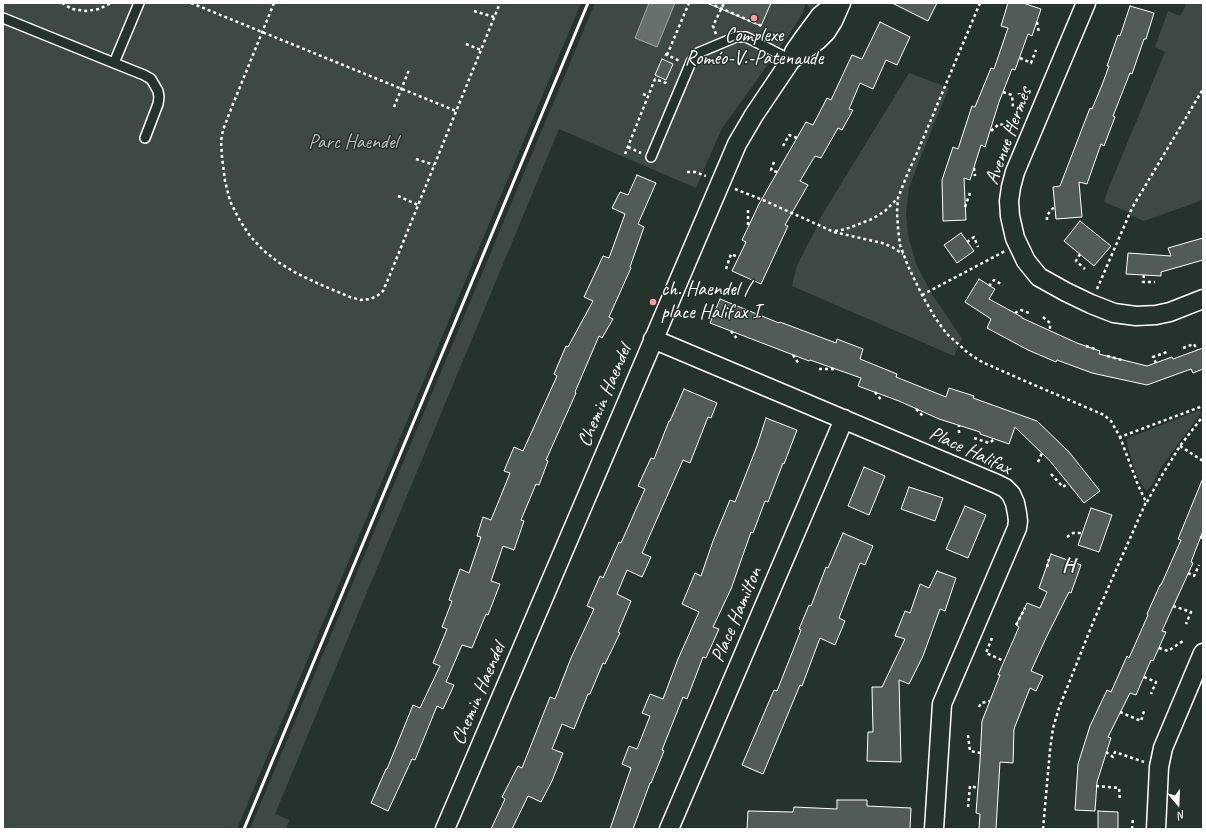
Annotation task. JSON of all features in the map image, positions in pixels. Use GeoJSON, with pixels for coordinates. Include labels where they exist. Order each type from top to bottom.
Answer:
{"type":"FeatureCollection","features":[{"type":"Feature","properties":{"kind":"street"},"geometry":{"type":"LineString","coordinates":[[791,60],[796,49],[812,26],[820,16],[836,3]]}},
{"type":"Feature","properties":{"kind":"street","name":"Chemin Haendel"},"geometry":{"type":"LineString","coordinates":[[445,829],[736,144],[791,60],[818,40],[826,32],[841,3]]}},
{"type":"Feature","properties":{"kind":"street","name":"Avenue Hermès"},"geometry":{"type":"LineString","coordinates":[[1086,3],[1015,172],[1009,201],[1010,216],[1015,238],[1026,261],[1050,284],[1091,304],[1114,313],[1136,316],[1156,315],[1170,312],[1203,299]]}},
{"type":"Feature","properties":{"kind":"street","name":"Place Halifax"},"geometry":{"type":"LineString","coordinates":[[653,339],[997,484],[1005,488],[1010,494],[1016,506],[1018,521],[1017,528],[942,704],[934,829]]}},
{"type":"Feature","properties":{"kind":"street","name":"Place Hamilton"},"geometry":{"type":"LineString","coordinates":[[669,829],[844,419]]}},
{"type":"Feature","properties":{"kind":"street"},"geometry":{"type":"LineString","coordinates":[[1156,829],[1159,767],[1163,748],[1203,653]]}},
{"type":"Feature","properties":{"kind":"lane"},"geometry":{"type":"LineString","coordinates":[[114,63],[140,3]]}},
{"type":"Feature","properties":{"kind":"lane"},"geometry":{"type":"LineString","coordinates":[[3,20],[144,74],[150,79],[160,97],[145,138]]}},
{"type":"Feature","properties":{"kind":"lane"},"geometry":{"type":"LineString","coordinates":[[651,157],[691,62],[698,53],[736,37],[746,37],[791,60]]}},
{"type":"Feature","properties":{"kind":"path"},"geometry":{"type":"LineString","coordinates":[[62,3],[79,11],[99,9],[111,3]]}},
{"type":"Feature","properties":{"kind":"path"},"geometry":{"type":"LineString","coordinates":[[191,3],[456,111]]}},
{"type":"Feature","properties":{"kind":"path"},"geometry":{"type":"LineString","coordinates":[[274,3],[223,130],[221,141],[222,157],[225,181],[230,201],[250,236],[263,250],[278,262],[319,284],[361,300],[370,299],[383,291],[500,3]]}},
{"type":"Feature","properties":{"kind":"path"},"geometry":{"type":"LineString","coordinates":[[680,68],[682,62],[666,54],[689,3]]}},
{"type":"Feature","properties":{"kind":"path"},"geometry":{"type":"LineString","coordinates":[[709,3],[764,27]]}},
{"type":"Feature","properties":{"kind":"path"},"geometry":{"type":"LineString","coordinates":[[720,44],[714,26],[724,3]]}},
{"type":"Feature","properties":{"kind":"path"},"geometry":{"type":"LineString","coordinates":[[980,3],[898,198],[898,228],[903,254],[922,295],[934,316],[954,342],[982,362],[1104,415],[1111,421],[1120,438],[1146,502]]}},
{"type":"Feature","properties":{"kind":"path"},"geometry":{"type":"LineString","coordinates":[[474,11],[494,17]]}},
{"type":"Feature","properties":{"kind":"path"},"geometry":{"type":"LineString","coordinates":[[1037,22],[1039,33]]}},
{"type":"Feature","properties":{"kind":"path"},"geometry":{"type":"LineString","coordinates":[[466,44],[481,50]]}},
{"type":"Feature","properties":{"kind":"path"},"geometry":{"type":"LineString","coordinates":[[1020,58],[1031,63],[1036,50]]}},
{"type":"Feature","properties":{"kind":"path"},"geometry":{"type":"LineString","coordinates":[[394,107],[409,70]]}},
{"type":"Feature","properties":{"kind":"path"},"geometry":{"type":"LineString","coordinates":[[625,154],[655,79],[672,85],[674,81]]}},
{"type":"Feature","properties":{"kind":"path"},"geometry":{"type":"LineString","coordinates":[[1095,295],[1132,208],[1203,89]]}},
{"type":"Feature","properties":{"kind":"path"},"geometry":{"type":"LineString","coordinates":[[1003,92],[1012,95],[1013,107]]}},
{"type":"Feature","properties":{"kind":"path"},"geometry":{"type":"LineString","coordinates":[[643,94],[648,96]]}},
{"type":"Feature","properties":{"kind":"path"},"geometry":{"type":"LineString","coordinates":[[990,131],[999,124],[1014,127]]}},
{"type":"Feature","properties":{"kind":"path"},"geometry":{"type":"LineString","coordinates":[[783,146],[789,135],[797,138]]}},
{"type":"Feature","properties":{"kind":"path"},"geometry":{"type":"LineString","coordinates":[[416,159],[434,165]]}},
{"type":"Feature","properties":{"kind":"path"},"geometry":{"type":"LineString","coordinates":[[774,162],[771,170],[777,172]]}},
{"type":"Feature","properties":{"kind":"path"},"geometry":{"type":"LineString","coordinates":[[974,168],[975,176]]}},
{"type":"Feature","properties":{"kind":"path"},"geometry":{"type":"LineString","coordinates":[[687,172],[695,172],[710,178]]}},
{"type":"Feature","properties":{"kind":"path"},"geometry":{"type":"LineString","coordinates":[[732,188],[763,200],[834,232],[882,243],[903,254]]}},
{"type":"Feature","properties":{"kind":"path"},"geometry":{"type":"LineString","coordinates":[[965,206],[970,193]]}},
{"type":"Feature","properties":{"kind":"path"},"geometry":{"type":"LineString","coordinates":[[398,196],[418,205]]}},
{"type":"Feature","properties":{"kind":"path"},"geometry":{"type":"LineString","coordinates":[[834,232],[872,219],[885,211],[898,198]]}},
{"type":"Feature","properties":{"kind":"path"},"geometry":{"type":"LineString","coordinates":[[1047,220],[1047,215],[1055,206]]}},
{"type":"Feature","properties":{"kind":"path"},"geometry":{"type":"LineString","coordinates":[[748,210],[748,227]]}},
{"type":"Feature","properties":{"kind":"path"},"geometry":{"type":"LineString","coordinates":[[967,242],[974,237],[978,247]]}},
{"type":"Feature","properties":{"kind":"path"},"geometry":{"type":"LineString","coordinates":[[922,295],[1010,249]]}},
{"type":"Feature","properties":{"kind":"path"},"geometry":{"type":"LineString","coordinates":[[726,269],[731,254],[738,257]]}},
{"type":"Feature","properties":{"kind":"path"},"geometry":{"type":"LineString","coordinates":[[1080,254],[1076,261],[1085,269]]}},
{"type":"Feature","properties":{"kind":"path"},"geometry":{"type":"LineString","coordinates":[[1144,275],[1142,282],[1155,282]]}},
{"type":"Feature","properties":{"kind":"path"},"geometry":{"type":"LineString","coordinates":[[989,286],[994,280],[1003,285]]}},
{"type":"Feature","properties":{"kind":"path"},"geometry":{"type":"LineString","coordinates":[[1015,313],[1021,310],[1029,313]]}},
{"type":"Feature","properties":{"kind":"path"},"geometry":{"type":"LineString","coordinates":[[1043,317],[1050,323],[1050,331]]}},
{"type":"Feature","properties":{"kind":"path"},"geometry":{"type":"LineString","coordinates":[[731,331],[738,340]]}},
{"type":"Feature","properties":{"kind":"path"},"geometry":{"type":"LineString","coordinates":[[1183,348],[1194,344],[1197,350]]}},
{"type":"Feature","properties":{"kind":"path"},"geometry":{"type":"LineString","coordinates":[[1086,346],[1095,349]]}},
{"type":"Feature","properties":{"kind":"path"},"geometry":{"type":"LineString","coordinates":[[1156,363],[1153,357],[1167,352]]}},
{"type":"Feature","properties":{"kind":"path"},"geometry":{"type":"LineString","coordinates":[[793,355],[799,364]]}},
{"type":"Feature","properties":{"kind":"path"},"geometry":{"type":"LineString","coordinates":[[1107,356],[1122,360]]}},
{"type":"Feature","properties":{"kind":"path"},"geometry":{"type":"LineString","coordinates":[[820,369],[834,369]]}},
{"type":"Feature","properties":{"kind":"path"},"geometry":{"type":"LineString","coordinates":[[875,392],[882,401]]}},
{"type":"Feature","properties":{"kind":"path"},"geometry":{"type":"LineString","coordinates":[[1120,438],[1203,406]]}},
{"type":"Feature","properties":{"kind":"path"},"geometry":{"type":"LineString","coordinates":[[916,409],[924,417]]}},
{"type":"Feature","properties":{"kind":"path"},"geometry":{"type":"LineString","coordinates":[[1043,829],[1050,750],[1053,728],[1059,708],[1094,620],[1146,502],[1180,446],[1203,416]]}},
{"type":"Feature","properties":{"kind":"path"},"geometry":{"type":"LineString","coordinates":[[959,425],[959,433]]}},
{"type":"Feature","properties":{"kind":"path"},"geometry":{"type":"LineString","coordinates":[[974,438],[989,443],[995,439]]}},
{"type":"Feature","properties":{"kind":"path"},"geometry":{"type":"LineString","coordinates":[[1180,446],[1203,461]]}},
{"type":"Feature","properties":{"kind":"path"},"geometry":{"type":"LineString","coordinates":[[1038,462],[1042,453]]}},
{"type":"Feature","properties":{"kind":"path"},"geometry":{"type":"LineString","coordinates":[[1051,474],[1063,487],[1068,483]]}},
{"type":"Feature","properties":{"kind":"path"},"geometry":{"type":"LineString","coordinates":[[1068,537],[1073,533],[1082,533]]}},
{"type":"Feature","properties":{"kind":"path"},"geometry":{"type":"LineString","coordinates":[[1047,567],[1050,559]]}},
{"type":"Feature","properties":{"kind":"path"},"geometry":{"type":"LineString","coordinates":[[1188,573],[1194,576],[1199,565]]}},
{"type":"Feature","properties":{"kind":"path"},"geometry":{"type":"LineString","coordinates":[[1173,606],[1191,612],[1186,624]]}},
{"type":"Feature","properties":{"kind":"path"},"geometry":{"type":"LineString","coordinates":[[1016,625],[1024,608]]}},
{"type":"Feature","properties":{"kind":"path"},"geometry":{"type":"LineString","coordinates":[[992,638],[986,653],[1004,661]]}},
{"type":"Feature","properties":{"kind":"path"},"geometry":{"type":"LineString","coordinates":[[1159,648],[1168,651],[1183,641]]}},
{"type":"Feature","properties":{"kind":"path"},"geometry":{"type":"LineString","coordinates":[[1144,677],[1156,682],[1151,694]]}},
{"type":"Feature","properties":{"kind":"path"},"geometry":{"type":"LineString","coordinates":[[979,707],[981,703],[990,701]]}},
{"type":"Feature","properties":{"kind":"path"},"geometry":{"type":"LineString","coordinates":[[1120,712],[1141,721],[1144,711]]}},
{"type":"Feature","properties":{"kind":"path"},"geometry":{"type":"LineString","coordinates":[[968,735],[970,752],[980,753]]}},
{"type":"Feature","properties":{"kind":"path"},"geometry":{"type":"LineString","coordinates":[[1106,752],[1113,756],[1115,752],[1159,767]]}},
{"type":"Feature","properties":{"kind":"path"},"geometry":{"type":"LineString","coordinates":[[968,808],[970,786],[978,788]]}},
{"type":"Feature","properties":{"kind":"path"},"geometry":{"type":"LineString","coordinates":[[1096,786],[1119,788],[1120,800]]}},
{"type":"Feature","properties":{"kind":"path"},"geometry":{"type":"LineString","coordinates":[[1132,829],[1133,818]]}},
{"type":"Feature","properties":{"kind":"green space","name":"Parc Haendel"},"geometry":{"type":"Polygon","coordinates":[[[3,3],[581,3],[237,829],[3,829],[3,3]]]}},
{"type":"Feature","properties":{"kind":"green space"},"geometry":{"type":"Polygon","coordinates":[[[595,3],[806,3],[803,12],[789,35],[723,127],[696,188],[559,129],[275,814],[289,820],[286,829],[250,829],[595,3]]]}},
{"type":"Feature","properties":{"kind":"green space"},"geometry":{"type":"Polygon","coordinates":[[[806,3],[829,3],[814,15],[806,3]]]}},
{"type":"Feature","properties":{"kind":"green space"},"geometry":{"type":"Polygon","coordinates":[[[1187,3],[1203,3],[1203,200],[1144,221],[1132,216],[1126,211],[1104,202],[1165,52],[1155,47],[1168,11],[1180,16],[1187,3]]]}},
{"type":"Feature","properties":{"kind":"green space"},"geometry":{"type":"Polygon","coordinates":[[[909,73],[949,88],[909,188],[906,213],[908,235],[916,264],[932,294],[962,339],[954,356],[792,286],[797,265],[816,229],[819,220],[909,73]]]}},
{"type":"Feature","properties":{"kind":"green space"},"geometry":{"type":"Polygon","coordinates":[[[1200,410],[1201,413],[1162,466],[1151,486],[1146,491],[1137,477],[1127,444],[1127,439],[1200,410]]]}},
{"type":"Feature","properties":{"kind":"shaded area"},"geometry":{"type":"Polygon","coordinates":[[[649,3],[675,3],[657,47],[635,38],[649,3]]]}},
{"type":"Feature","properties":{"kind":"building","name":"Complexe Roméo-V.-Patenaude"},"geometry":{"type":"Polygon","coordinates":[[[707,3],[771,3],[761,26],[707,3]]]}},
{"type":"Feature","properties":{"kind":"building"},"geometry":{"type":"Polygon","coordinates":[[[892,3],[937,3],[928,21],[892,3]]]}},
{"type":"Feature","properties":{"kind":"building"},"geometry":{"type":"Polygon","coordinates":[[[1008,3],[1023,3],[1041,9],[1032,36],[1028,34],[1015,70],[1012,69],[999,102],[985,147],[981,145],[970,180],[964,178],[966,220],[943,221],[942,180],[953,147],[958,149],[972,106],[975,107],[991,68],[994,69],[1008,28],[1001,26],[1008,3]]]}},
{"type":"Feature","properties":{"kind":"building"},"geometry":{"type":"Polygon","coordinates":[[[1130,6],[1154,13],[1146,39],[1144,39],[1132,74],[1130,73],[1113,116],[1115,117],[1104,146],[1101,144],[1087,184],[1079,182],[1082,217],[1056,219],[1053,187],[1060,186],[1090,108],[1092,109],[1102,85],[1109,66],[1107,66],[1118,35],[1120,36],[1130,6]]]}},
{"type":"Feature","properties":{"kind":"building"},"geometry":{"type":"Polygon","coordinates":[[[880,22],[910,37],[897,65],[886,60],[873,89],[860,83],[849,109],[853,110],[842,130],[838,128],[821,158],[815,156],[800,181],[808,185],[785,225],[788,226],[761,284],[732,271],[746,242],[742,240],[759,204],[806,122],[813,125],[827,98],[831,100],[852,55],[862,59],[880,22]]]}},
{"type":"Feature","properties":{"kind":"building"},"geometry":{"type":"Polygon","coordinates":[[[662,59],[673,64],[666,80],[655,75],[662,59]]]}},
{"type":"Feature","properties":{"kind":"building"},"geometry":{"type":"Polygon","coordinates":[[[637,175],[656,183],[638,224],[644,227],[630,267],[631,268],[609,317],[613,319],[602,338],[599,336],[575,392],[576,393],[546,460],[548,461],[539,485],[536,484],[521,520],[524,521],[514,550],[503,546],[491,581],[500,584],[488,615],[486,614],[472,648],[462,645],[446,682],[454,685],[450,694],[443,709],[437,706],[415,760],[412,759],[388,811],[371,803],[387,769],[413,705],[420,708],[440,666],[433,663],[447,629],[442,627],[452,601],[449,600],[460,569],[469,573],[481,537],[477,536],[483,517],[491,520],[510,473],[504,471],[514,447],[523,451],[557,376],[554,374],[566,346],[568,347],[593,301],[584,297],[603,256],[609,258],[625,214],[612,208],[620,192],[628,195],[637,175]]]}},
{"type":"Feature","properties":{"kind":"building"},"geometry":{"type":"Polygon","coordinates":[[[1080,221],[1111,246],[1094,266],[1064,241],[1080,221]]]}},
{"type":"Feature","properties":{"kind":"building"},"geometry":{"type":"Polygon","coordinates":[[[961,233],[974,251],[957,263],[944,245],[961,233]]]}},
{"type":"Feature","properties":{"kind":"building"},"geometry":{"type":"Polygon","coordinates":[[[1203,238],[1203,260],[1161,272],[1161,276],[1126,274],[1128,253],[1171,256],[1168,248],[1203,238]]]}},
{"type":"Feature","properties":{"kind":"building"},"geometry":{"type":"Polygon","coordinates":[[[979,279],[995,289],[989,299],[1022,318],[1077,343],[1100,351],[1099,354],[1147,366],[1172,357],[1173,359],[1203,348],[1203,369],[1193,373],[1191,369],[1147,385],[1092,373],[1057,360],[1056,362],[1028,350],[987,328],[991,319],[965,302],[979,279]]]}},
{"type":"Feature","properties":{"kind":"building"},"geometry":{"type":"Polygon","coordinates":[[[720,299],[779,323],[780,322],[836,343],[837,339],[863,349],[860,359],[897,374],[896,377],[946,397],[949,388],[974,396],[973,398],[1037,421],[1069,452],[1100,491],[1084,503],[1050,461],[1015,427],[1009,444],[980,434],[980,432],[939,419],[899,401],[858,386],[861,378],[810,360],[809,361],[710,323],[720,299]]]}},
{"type":"Feature","properties":{"kind":"building"},"geometry":{"type":"Polygon","coordinates":[[[684,389],[717,403],[711,418],[708,417],[690,463],[683,460],[642,553],[651,557],[642,577],[627,570],[617,594],[631,601],[618,632],[620,633],[605,664],[603,663],[590,694],[588,694],[574,729],[562,724],[552,749],[563,753],[552,781],[541,802],[528,796],[512,829],[491,829],[505,799],[502,797],[518,766],[522,768],[550,697],[555,699],[571,658],[594,609],[587,606],[600,576],[603,578],[619,542],[621,543],[645,489],[638,486],[651,458],[654,459],[684,389]]]}},
{"type":"Feature","properties":{"kind":"building"},"geometry":{"type":"Polygon","coordinates":[[[766,418],[797,430],[768,502],[765,501],[753,533],[751,532],[731,589],[713,627],[719,629],[706,658],[703,657],[687,699],[683,697],[662,750],[664,751],[633,829],[610,829],[631,768],[622,764],[629,746],[637,749],[650,716],[642,713],[650,694],[663,699],[678,659],[699,612],[682,604],[695,573],[701,576],[713,541],[730,500],[735,502],[757,446],[766,418]]]}},
{"type":"Feature","properties":{"kind":"building"},"geometry":{"type":"Polygon","coordinates":[[[864,467],[885,476],[869,515],[848,506],[864,467]]]}},
{"type":"Feature","properties":{"kind":"building"},"geometry":{"type":"Polygon","coordinates":[[[1203,478],[1203,531],[1191,562],[1193,563],[1162,631],[1166,632],[1153,661],[1151,660],[1136,695],[1130,693],[1108,737],[1111,738],[1097,782],[1095,811],[1075,810],[1078,764],[1090,726],[1107,690],[1111,692],[1127,656],[1129,658],[1148,615],[1147,614],[1181,540],[1178,539],[1203,478]]]}},
{"type":"Feature","properties":{"kind":"building"},"geometry":{"type":"Polygon","coordinates":[[[909,487],[943,498],[935,521],[901,509],[909,487]]]}},
{"type":"Feature","properties":{"kind":"building"},"geometry":{"type":"Polygon","coordinates":[[[965,506],[986,515],[968,558],[946,549],[965,506]]]}},
{"type":"Feature","properties":{"kind":"building"},"geometry":{"type":"Polygon","coordinates":[[[1091,508],[1112,515],[1099,552],[1078,545],[1091,508]]]}},
{"type":"Feature","properties":{"kind":"building"},"geometry":{"type":"Polygon","coordinates":[[[843,533],[873,546],[865,565],[860,563],[839,618],[845,621],[835,645],[820,638],[802,686],[800,685],[763,774],[742,765],[774,690],[777,691],[801,630],[799,629],[809,605],[811,606],[826,567],[828,568],[843,533]]]}},
{"type":"Feature","properties":{"kind":"building"},"geometry":{"type":"Polygon","coordinates":[[[1051,554],[1081,565],[1071,593],[1069,592],[1031,671],[1043,676],[1036,691],[1030,688],[1014,729],[1013,763],[1000,762],[996,829],[979,829],[980,814],[976,813],[982,721],[1000,675],[998,675],[1019,627],[1016,625],[1027,603],[1040,608],[1047,592],[1039,588],[1051,554]]]}},
{"type":"Feature","properties":{"kind":"building"},"geometry":{"type":"Polygon","coordinates":[[[937,571],[956,578],[945,611],[940,609],[923,656],[909,684],[899,680],[901,762],[867,761],[868,732],[873,732],[872,687],[882,687],[905,639],[895,636],[905,611],[910,613],[920,584],[929,588],[937,571]]]}},
{"type":"Feature","properties":{"kind":"building"},"geometry":{"type":"Polygon","coordinates":[[[837,800],[867,800],[867,806],[911,808],[910,829],[747,829],[748,811],[793,812],[794,807],[837,809],[837,800]]]}},
{"type":"Feature","properties":{"kind":"building"},"geometry":{"type":"Polygon","coordinates":[[[1098,811],[1118,812],[1118,829],[1098,829],[1098,811]]]}},
{"type":"Feature","properties":{"kind":"railway"},"geometry":{"type":"LineString","coordinates":[[244,829],[588,3]]}},
{"type":"Feature","properties":{"kind":"place","name":"Complexe Roméo-V.-Patenaude"},"geometry":{"type":"Point","coordinates":[754,18]}},
{"type":"Feature","properties":{"kind":"place","name":"ch. Haendel / place Halifax I"},"geometry":{"type":"Point","coordinates":[653,302]}},
{"type":"Feature","properties":{"kind":"district","name":"H"},"geometry":{"type":"Point","coordinates":[1068,566]}}]}
